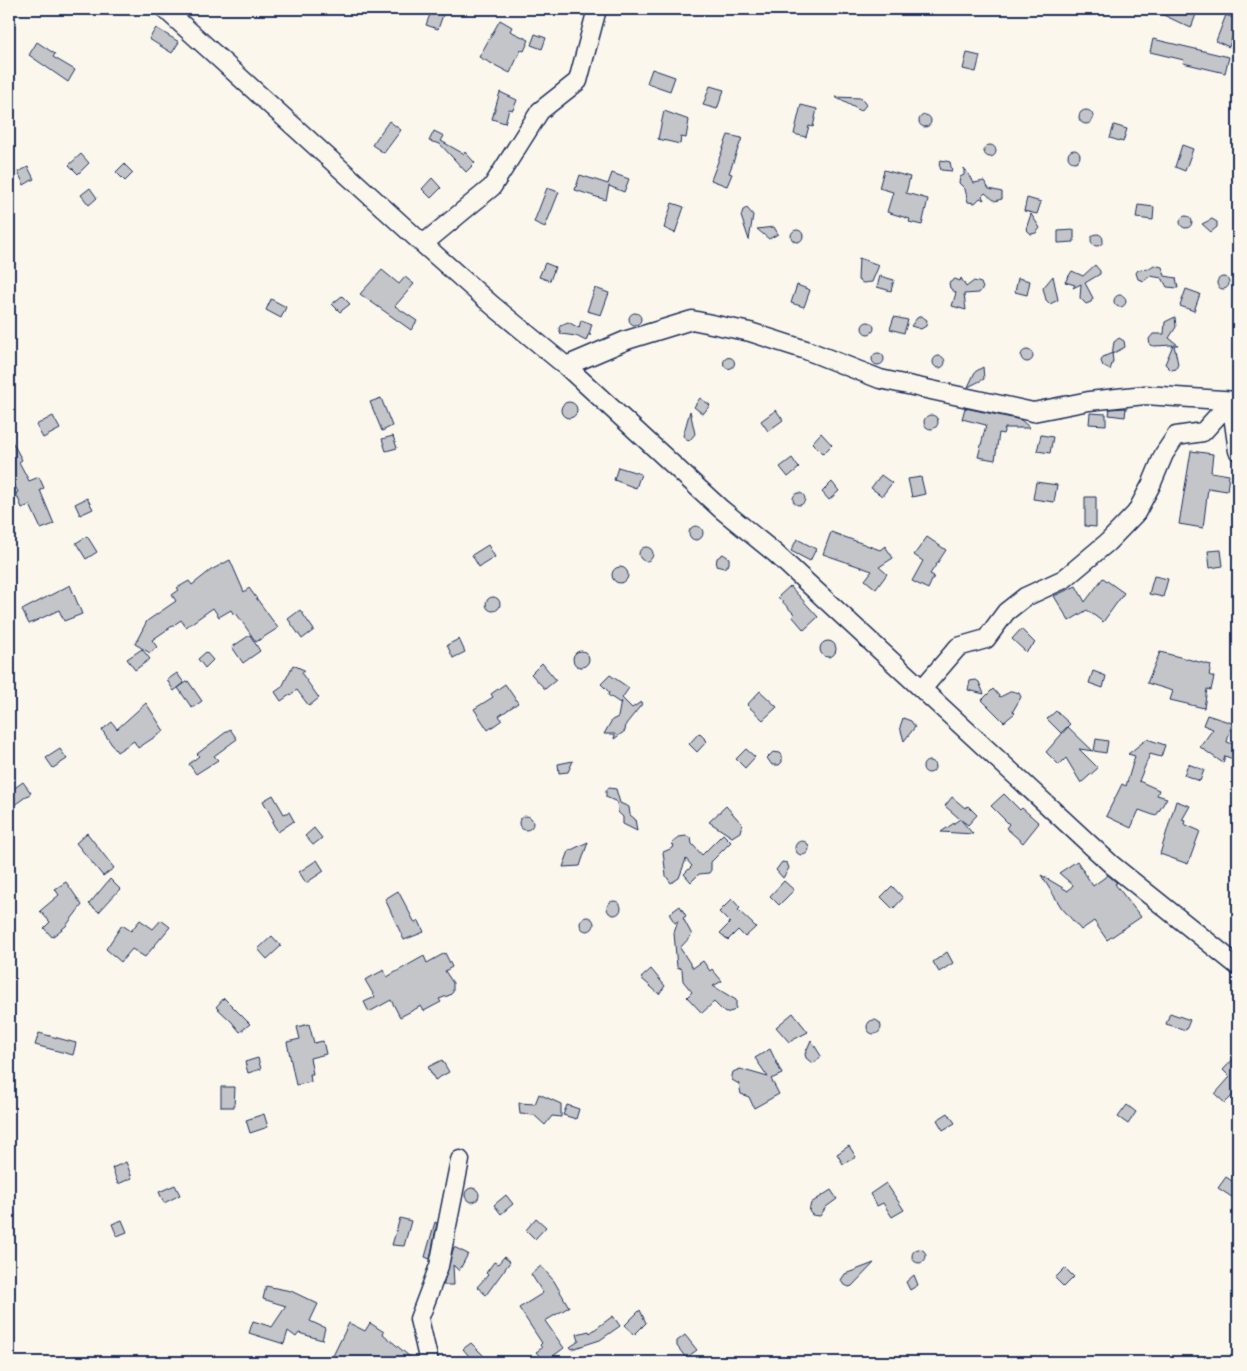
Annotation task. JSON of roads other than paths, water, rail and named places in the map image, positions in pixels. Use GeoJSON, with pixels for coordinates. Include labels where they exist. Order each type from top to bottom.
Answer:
{"type":"FeatureCollection","features":[{"type":"Feature","properties":{"kind":"street"},"geometry":{"type":"LineString","coordinates":[[165,9],[423,244],[492,305],[566,366],[721,509],[775,553],[1112,865],[1238,966]]}},
{"type":"Feature","properties":{"kind":"street"},"geometry":{"type":"LineString","coordinates":[[423,244],[492,187],[540,111],[578,82],[597,9]]}},
{"type":"Feature","properties":{"kind":"street"},"geometry":{"type":"LineString","coordinates":[[566,366],[627,340],[692,320],[750,332],[880,379],[1032,412],[1145,395],[1234,401]]}},
{"type":"Feature","properties":{"kind":"street"},"geometry":{"type":"LineString","coordinates":[[1234,401],[1238,451]]}},
{"type":"Feature","properties":{"kind":"street"},"geometry":{"type":"LineString","coordinates":[[922,689],[958,647],[986,638],[1006,612],[1025,597],[1064,579],[1108,542],[1136,513],[1151,485],[1164,454],[1176,436],[1203,432],[1234,401]]}},
{"type":"Feature","properties":{"kind":"street"},"geometry":{"type":"LineString","coordinates":[[429,1362],[420,1318],[439,1266],[460,1160]]}}]}
